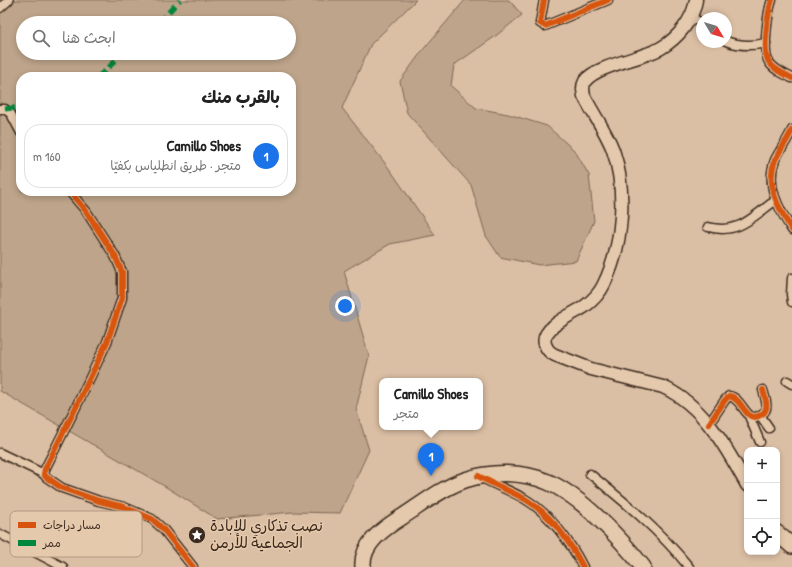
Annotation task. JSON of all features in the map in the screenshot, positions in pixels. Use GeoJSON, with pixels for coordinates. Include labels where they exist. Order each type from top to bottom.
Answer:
{"type":"FeatureCollection","features":[{"type":"Feature","properties":{"kind":"highway"},"geometry":{"type":"LineString","coordinates":[[363,567],[365,550],[373,539],[388,525],[452,485],[478,476],[499,473],[548,482],[571,496],[607,526],[629,549],[643,567]]}},
{"type":"Feature","properties":{"kind":"highway"},"geometry":{"type":"LineString","coordinates":[[780,533],[792,540]]}},
{"type":"Feature","properties":{"kind":"highway"},"geometry":{"type":"LineString","coordinates":[[780,534],[792,546]]}},
{"type":"Feature","properties":{"kind":"main road"},"geometry":{"type":"LineString","coordinates":[[696,0],[690,17],[683,30],[673,40],[648,54],[600,71],[585,82],[582,89],[584,96],[608,138],[618,168],[622,198],[618,239],[612,264],[602,287],[594,298],[585,306],[553,326],[546,333],[544,339],[550,353],[591,369],[650,383],[673,392],[696,409],[710,424],[722,441],[746,483]]}},
{"type":"Feature","properties":{"kind":"street"},"geometry":{"type":"LineString","coordinates":[[0,8],[9,0]]}},
{"type":"Feature","properties":{"kind":"street"},"geometry":{"type":"LineString","coordinates":[[544,0],[540,23],[546,26],[596,3],[608,0]]}},
{"type":"Feature","properties":{"kind":"street"},"geometry":{"type":"LineString","coordinates":[[772,0],[766,28],[767,59],[774,68],[792,78]]}},
{"type":"Feature","properties":{"kind":"street"},"geometry":{"type":"LineString","coordinates":[[690,17],[696,20]]}},
{"type":"Feature","properties":{"kind":"street"},"geometry":{"type":"LineString","coordinates":[[732,43],[740,45],[758,45],[766,43]]}},
{"type":"Feature","properties":{"kind":"street"},"geometry":{"type":"LineString","coordinates":[[0,109],[5,109],[11,114],[16,124]]}},
{"type":"Feature","properties":{"kind":"street"},"geometry":{"type":"LineString","coordinates":[[792,130],[776,160],[772,173],[772,185],[776,200],[792,230]]}},
{"type":"Feature","properties":{"kind":"street"},"geometry":{"type":"LineString","coordinates":[[44,474],[45,469],[106,342],[122,298],[122,272],[115,256],[86,211],[73,196]]}},
{"type":"Feature","properties":{"kind":"street"},"geometry":{"type":"LineString","coordinates":[[708,227],[722,229],[736,227],[776,200]]}},
{"type":"Feature","properties":{"kind":"street"},"geometry":{"type":"LineString","coordinates":[[792,278],[792,302]]}},
{"type":"Feature","properties":{"kind":"street"},"geometry":{"type":"LineString","coordinates":[[749,416],[760,415],[764,412],[766,406],[763,390]]}},
{"type":"Feature","properties":{"kind":"street"},"geometry":{"type":"LineString","coordinates":[[710,424],[725,400],[729,396],[735,398],[739,401],[749,416],[760,442]]}},
{"type":"Feature","properties":{"kind":"street"},"geometry":{"type":"LineString","coordinates":[[760,415],[770,428]]}},
{"type":"Feature","properties":{"kind":"street"},"geometry":{"type":"LineString","coordinates":[[0,453],[44,474],[46,478],[62,488],[133,511]]}},
{"type":"Feature","properties":{"kind":"street"},"geometry":{"type":"LineString","coordinates":[[590,474],[649,523],[689,567]]}},
{"type":"Feature","properties":{"kind":"street"},"geometry":{"type":"LineString","coordinates":[[478,476],[526,500],[540,510],[570,544],[583,567]]}},
{"type":"Feature","properties":{"kind":"street"},"geometry":{"type":"LineString","coordinates":[[142,515],[152,519],[163,529],[193,567]]}},
{"type":"Feature","properties":{"kind":"street"},"geometry":{"type":"LineString","coordinates":[[0,534],[10,539]]}},
{"type":"Feature","properties":{"kind":"street"},"geometry":{"type":"LineString","coordinates":[[44,557],[63,567]]}},
{"type":"Feature","properties":{"kind":"shaded area"},"geometry":{"type":"Polygon","coordinates":[[[0,0],[416,0],[371,44],[342,108],[391,171],[435,235],[390,244],[344,271],[369,356],[356,409],[369,450],[340,513],[293,512],[217,519],[166,487],[0,391],[0,0]]]}},
{"type":"Feature","properties":{"kind":"shaded area"},"geometry":{"type":"Polygon","coordinates":[[[465,0],[509,0],[522,15],[493,38],[454,65],[451,86],[476,108],[508,114],[547,126],[575,151],[589,175],[594,221],[576,261],[539,265],[500,257],[486,236],[471,185],[407,113],[400,81],[422,51],[465,0]]]}},
{"type":"Feature","properties":{"kind":"marked path"},"geometry":{"type":"LineString","coordinates":[[165,16],[180,0]]}},
{"type":"Feature","properties":{"kind":"marked path"},"geometry":{"type":"LineString","coordinates":[[103,72],[116,60]]}},
{"type":"Feature","properties":{"kind":"marked path"},"geometry":{"type":"LineString","coordinates":[[5,109],[16,108]]}},
{"type":"Feature","properties":{"kind":"cycle path"},"geometry":{"type":"LineString","coordinates":[[544,0],[540,23],[545,26],[608,0]]}},
{"type":"Feature","properties":{"kind":"cycle path"},"geometry":{"type":"LineString","coordinates":[[772,0],[766,32],[767,57],[769,62],[779,72],[792,78]]}},
{"type":"Feature","properties":{"kind":"cycle path"},"geometry":{"type":"LineString","coordinates":[[792,130],[775,160],[772,170],[775,197],[782,214],[792,230]]}},
{"type":"Feature","properties":{"kind":"cycle path"},"geometry":{"type":"LineString","coordinates":[[73,196],[86,211],[115,256],[122,272],[122,298],[107,342],[45,469],[44,474],[62,488],[133,511]]}},
{"type":"Feature","properties":{"kind":"cycle path"},"geometry":{"type":"LineString","coordinates":[[709,424],[729,396],[738,401],[752,417],[762,414],[766,409],[766,400],[763,390]]}},
{"type":"Feature","properties":{"kind":"cycle path"},"geometry":{"type":"LineString","coordinates":[[478,476],[525,499],[543,512],[566,538],[583,567]]}},
{"type":"Feature","properties":{"kind":"cycle path"},"geometry":{"type":"LineString","coordinates":[[142,515],[152,519],[163,529],[193,567]]}},
{"type":"Feature","properties":{"kind":"place","name":"Camillo Shoes"},"geometry":{"type":"Point","coordinates":[431,476]}},
{"type":"Feature","properties":{"kind":"place","name":"نصب تذكاري للإبادة الجماعية للأرمن"},"geometry":{"type":"Point","coordinates":[197,535]}}]}
